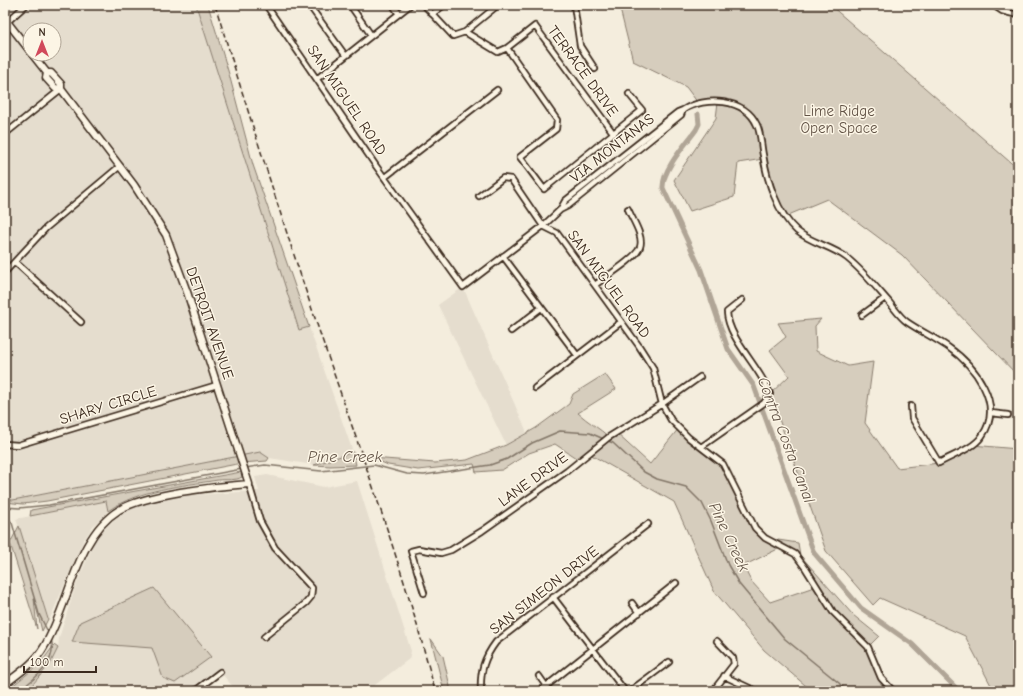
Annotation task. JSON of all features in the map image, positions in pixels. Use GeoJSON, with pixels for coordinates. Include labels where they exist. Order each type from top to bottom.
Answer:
{"type":"FeatureCollection","features":[{"type":"Feature","properties":{"kind":"street"},"geometry":{"type":"LineString","coordinates":[[22,41],[6,21],[26,5]]}},
{"type":"Feature","properties":{"kind":"street","name":"SAN MIGUEL ROAD"},"geometry":{"type":"LineString","coordinates":[[266,5],[463,287],[544,226],[557,233],[653,368],[662,404],[671,420],[689,438],[723,464],[755,528],[765,538],[795,554],[806,568],[833,612],[868,647],[881,678],[893,691]]}},
{"type":"Feature","properties":{"kind":"street"},"geometry":{"type":"LineString","coordinates":[[309,5],[345,55]]}},
{"type":"Feature","properties":{"kind":"street"},"geometry":{"type":"LineString","coordinates":[[350,5],[371,35]]}},
{"type":"Feature","properties":{"kind":"street"},"geometry":{"type":"LineString","coordinates":[[393,5],[399,14]]}},
{"type":"Feature","properties":{"kind":"street"},"geometry":{"type":"LineString","coordinates":[[318,78],[345,55],[410,5]]}},
{"type":"Feature","properties":{"kind":"street"},"geometry":{"type":"LineString","coordinates":[[424,5],[453,36],[464,32],[498,5]]}},
{"type":"Feature","properties":{"kind":"street"},"geometry":{"type":"LineString","coordinates":[[432,14],[444,5]]}},
{"type":"Feature","properties":{"kind":"street"},"geometry":{"type":"LineString","coordinates":[[574,5],[580,46],[595,69]]}},
{"type":"Feature","properties":{"kind":"street"},"geometry":{"type":"LineString","coordinates":[[993,5],[1002,11],[1018,15]]}},
{"type":"Feature","properties":{"kind":"street","name":"TERRACE DRIVE"},"geometry":{"type":"LineString","coordinates":[[535,26],[614,134],[544,189],[520,157],[556,129],[557,120],[507,48],[535,26]]}},
{"type":"Feature","properties":{"kind":"street"},"geometry":{"type":"LineString","coordinates":[[464,32],[498,52],[507,48]]}},
{"type":"Feature","properties":{"kind":"street","name":"DETROIT AVENUE"},"geometry":{"type":"LineString","coordinates":[[38,62],[47,73],[46,78],[55,88],[60,89],[120,166],[166,235],[188,292],[260,521],[275,548],[312,588],[311,597],[306,603],[264,637]]}},
{"type":"Feature","properties":{"kind":"street"},"geometry":{"type":"LineString","coordinates":[[5,134],[60,89]]}},
{"type":"Feature","properties":{"kind":"street"},"geometry":{"type":"LineString","coordinates":[[385,177],[497,90]]}},
{"type":"Feature","properties":{"kind":"street"},"geometry":{"type":"LineString","coordinates":[[614,134],[642,110],[629,94]]}},
{"type":"Feature","properties":{"kind":"street","name":"VIA MONTANAS"},"geometry":{"type":"LineString","coordinates":[[544,226],[560,210],[568,206],[681,115],[683,110],[689,106],[698,103],[724,102],[736,105],[752,117],[757,125],[769,183],[786,216],[796,230],[803,236],[827,246],[845,257],[864,273],[905,321],[949,348],[967,365],[985,389],[990,404],[991,413]]}},
{"type":"Feature","properties":{"kind":"street"},"geometry":{"type":"LineString","coordinates":[[5,272],[46,228],[120,166]]}},
{"type":"Feature","properties":{"kind":"street"},"geometry":{"type":"LineString","coordinates":[[480,196],[503,178],[511,179],[544,226]]}},
{"type":"Feature","properties":{"kind":"street"},"geometry":{"type":"LineString","coordinates":[[595,285],[636,254],[641,247],[640,237],[628,209]]}},
{"type":"Feature","properties":{"kind":"street"},"geometry":{"type":"LineString","coordinates":[[503,256],[577,355]]}},
{"type":"Feature","properties":{"kind":"street"},"geometry":{"type":"LineString","coordinates":[[15,262],[81,322]]}},
{"type":"Feature","properties":{"kind":"street"},"geometry":{"type":"LineString","coordinates":[[862,315],[885,298]]}},
{"type":"Feature","properties":{"kind":"street"},"geometry":{"type":"LineString","coordinates":[[701,447],[764,403],[770,394],[768,386],[743,350],[728,322],[727,312],[742,300]]}},
{"type":"Feature","properties":{"kind":"street"},"geometry":{"type":"LineString","coordinates":[[511,331],[541,308]]}},
{"type":"Feature","properties":{"kind":"street"},"geometry":{"type":"LineString","coordinates":[[535,388],[621,322]]}},
{"type":"Feature","properties":{"kind":"street","name":"LANE DRIVE"},"geometry":{"type":"LineString","coordinates":[[424,593],[411,551],[419,549],[441,553],[451,550],[482,531],[555,480],[609,437],[662,404],[700,377]]}},
{"type":"Feature","properties":{"kind":"street","name":"SHARY CIRCLE"},"geometry":{"type":"LineString","coordinates":[[5,444],[18,445],[218,385]]}},
{"type":"Feature","properties":{"kind":"street"},"geometry":{"type":"LineString","coordinates":[[911,406],[912,418],[939,463],[972,445],[982,436],[991,413],[1008,415]]}},
{"type":"Feature","properties":{"kind":"street"},"geometry":{"type":"LineString","coordinates":[[5,684],[35,660],[48,640],[90,539],[107,519],[128,505],[146,499],[215,486],[249,484]]}},
{"type":"Feature","properties":{"kind":"street","name":"SAN SIMEON DRIVE"},"geometry":{"type":"LineString","coordinates":[[481,691],[480,677],[483,663],[488,652],[496,642],[648,524]]}},
{"type":"Feature","properties":{"kind":"street"},"geometry":{"type":"LineString","coordinates":[[540,691],[593,651],[676,583]]}},
{"type":"Feature","properties":{"kind":"street"},"geometry":{"type":"LineString","coordinates":[[553,597],[625,691]]}},
{"type":"Feature","properties":{"kind":"street"},"geometry":{"type":"LineString","coordinates":[[632,603],[639,613]]}},
{"type":"Feature","properties":{"kind":"street"},"geometry":{"type":"LineString","coordinates":[[713,691],[734,664],[733,658],[717,641]]}},
{"type":"Feature","properties":{"kind":"street"},"geometry":{"type":"LineString","coordinates":[[630,691],[669,662]]}},
{"type":"Feature","properties":{"kind":"street"},"geometry":{"type":"LineString","coordinates":[[195,691],[201,689],[220,672]]}},
{"type":"Feature","properties":{"kind":"street"},"geometry":{"type":"LineString","coordinates":[[539,676],[546,686]]}},
{"type":"Feature","properties":{"kind":"street"},"geometry":{"type":"LineString","coordinates":[[724,676],[756,691]]}},
{"type":"Feature","properties":{"kind":"shaded area"},"geometry":{"type":"Polygon","coordinates":[[[5,5],[196,5],[299,330],[309,327],[353,452],[314,465],[269,458],[260,452],[13,500],[5,499],[5,5]]]}},
{"type":"Feature","properties":{"kind":"shaded area"},"geometry":{"type":"Polygon","coordinates":[[[463,287],[526,430],[526,433],[506,445],[438,305],[463,287]]]}},
{"type":"Feature","properties":{"kind":"shaded area"},"geometry":{"type":"Polygon","coordinates":[[[267,475],[324,487],[357,481],[411,651],[409,659],[367,691],[237,691],[220,672],[195,691],[37,691],[33,685],[50,664],[58,648],[59,638],[76,585],[97,536],[123,512],[135,506],[192,495],[259,491],[255,477],[267,475]]]}},
{"type":"Feature","properties":{"kind":"shaded area"},"geometry":{"type":"Polygon","coordinates":[[[106,501],[108,511],[93,526],[83,541],[49,621],[16,519],[106,501]]]}},
{"type":"Feature","properties":{"kind":"green space"},"geometry":{"type":"Polygon","coordinates":[[[196,5],[208,5],[229,74],[253,165],[309,327],[299,330],[196,5]]]}},
{"type":"Feature","properties":{"kind":"green space","name":"Lime Ridge Open Space"},"geometry":{"type":"Polygon","coordinates":[[[619,5],[830,5],[1018,169],[1018,376],[902,255],[827,199],[786,216],[773,193],[763,159],[738,163],[734,197],[690,211],[674,180],[716,118],[718,102],[698,103],[686,87],[633,61],[619,5]]]}},
{"type":"Feature","properties":{"kind":"green space"},"geometry":{"type":"Polygon","coordinates":[[[821,319],[815,326],[816,351],[848,366],[873,362],[865,423],[897,468],[939,463],[972,445],[1018,449],[1018,691],[994,691],[965,636],[880,598],[873,605],[826,551],[770,394],[789,376],[770,350],[786,337],[778,323],[821,319]]]}},
{"type":"Feature","properties":{"kind":"green space"},"geometry":{"type":"Polygon","coordinates":[[[605,374],[616,389],[578,413],[601,431],[609,437],[616,433],[650,464],[679,428],[723,464],[755,528],[765,538],[798,543],[800,555],[853,615],[879,636],[868,647],[883,679],[893,691],[812,691],[764,650],[714,591],[674,502],[588,453],[579,460],[555,444],[529,453],[502,470],[476,472],[474,464],[418,470],[388,465],[372,458],[435,463],[467,460],[506,445],[536,428],[569,404],[573,394],[605,374]],[[782,547],[743,566],[751,581],[770,602],[817,586],[795,554],[782,547]]]}},
{"type":"Feature","properties":{"kind":"green space"},"geometry":{"type":"Polygon","coordinates":[[[260,452],[269,458],[267,461],[242,463],[47,501],[23,504],[5,502],[5,499],[13,500],[260,452]]]}},
{"type":"Feature","properties":{"kind":"green space"},"geometry":{"type":"Polygon","coordinates":[[[353,452],[356,465],[314,465],[353,452]]]}},
{"type":"Feature","properties":{"kind":"green space"},"geometry":{"type":"Polygon","coordinates":[[[241,472],[242,477],[237,479],[190,484],[147,493],[120,504],[108,511],[106,501],[30,516],[31,510],[241,472]]]}},
{"type":"Feature","properties":{"kind":"green space"},"geometry":{"type":"Polygon","coordinates":[[[19,526],[48,619],[42,631],[34,598],[37,629],[10,543],[19,526]]]}},
{"type":"Feature","properties":{"kind":"green space"},"geometry":{"type":"Polygon","coordinates":[[[154,588],[211,657],[175,683],[163,678],[152,648],[72,642],[80,622],[154,588]]]}},
{"type":"Feature","properties":{"kind":"green space"},"geometry":{"type":"Polygon","coordinates":[[[431,639],[443,656],[451,691],[444,691],[431,639]]]}},
{"type":"Feature","properties":{"kind":"green space"},"geometry":{"type":"Polygon","coordinates":[[[54,645],[58,648],[50,664],[27,691],[6,691],[41,663],[54,645]]]}},
{"type":"Feature","properties":{"kind":"waterway","name":"Contra Costa Canal"},"geometry":{"type":"LineString","coordinates":[[698,114],[699,124],[680,150],[666,173],[663,188],[701,270],[728,349],[754,386],[814,553],[861,608],[912,644],[959,691]]}},
{"type":"Feature","properties":{"kind":"waterway","name":"Pine Creek"},"geometry":{"type":"LineString","coordinates":[[245,468],[265,465],[321,471],[374,465],[407,474],[424,475],[490,465],[507,459],[532,443],[560,431],[590,433],[613,443],[644,472],[657,479],[686,487],[702,503],[711,521],[728,565],[739,584],[785,639],[839,683],[846,691]]}},
{"type":"Feature","properties":{"kind":"waterway","name":"Pine Creek"},"geometry":{"type":"LineString","coordinates":[[5,507],[19,508],[49,505],[242,469]]}},
{"type":"Feature","properties":{"kind":"waterway"},"geometry":{"type":"LineString","coordinates":[[5,514],[12,523],[39,614],[49,634]]}},
{"type":"Feature","properties":{"kind":"waterway"},"geometry":{"type":"LineString","coordinates":[[18,691],[44,669],[51,655],[51,639]]}},
{"type":"Feature","properties":{"kind":"railway"},"geometry":{"type":"LineString","coordinates":[[215,5],[266,169],[396,555],[435,691]]}}]}
